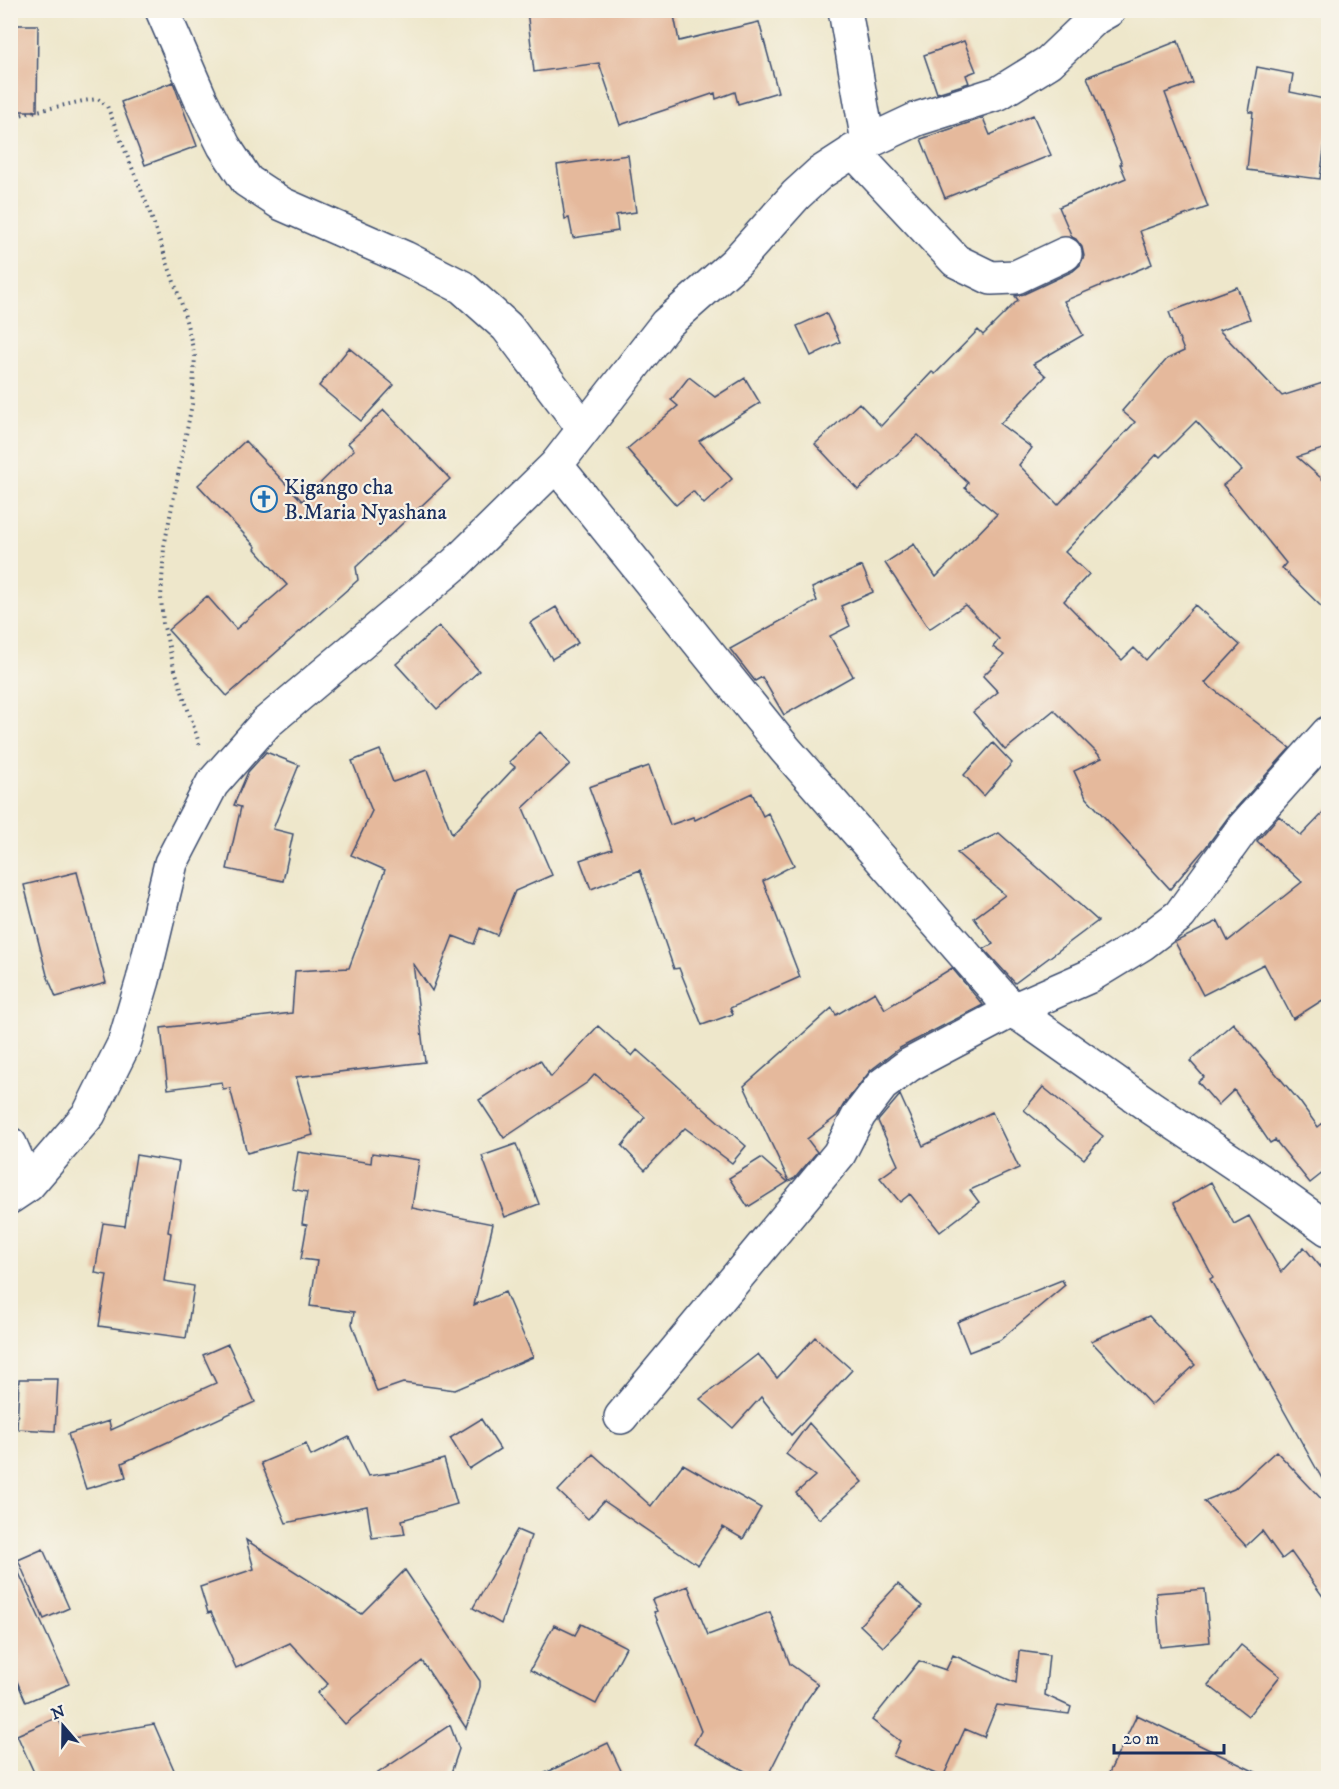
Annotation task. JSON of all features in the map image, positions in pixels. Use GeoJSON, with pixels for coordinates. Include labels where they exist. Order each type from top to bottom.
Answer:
{"type":"FeatureCollection","features":[{"type":"Feature","properties":{"kind":"street"},"geometry":{"type":"LineString","coordinates":[[162,10],[224,146],[248,181],[282,204],[395,254],[462,287],[507,327],[584,429]]}},
{"type":"Feature","properties":{"kind":"street"},"geometry":{"type":"LineString","coordinates":[[845,10],[861,147],[956,261],[991,278],[1016,277],[1065,254]]}},
{"type":"Feature","properties":{"kind":"street"},"geometry":{"type":"LineString","coordinates":[[19,1191],[89,1114],[124,1044],[143,980],[171,863],[212,784],[266,723],[455,564],[556,465],[666,324],[736,262],[796,195],[820,173],[861,147],[917,119],[999,93],[1049,62],[1095,18],[1109,10]]}},
{"type":"Feature","properties":{"kind":"street"},"geometry":{"type":"LineString","coordinates":[[556,465],[785,749],[1013,1010],[1329,1229]]}},
{"type":"Feature","properties":{"kind":"street"},"geometry":{"type":"LineString","coordinates":[[621,1417],[839,1154],[859,1115],[882,1085],[909,1065],[1013,1010],[1088,977],[1142,944],[1180,915],[1243,828],[1329,733]]}},
{"type":"Feature","properties":{"kind":"street"},"geometry":{"type":"LineString","coordinates":[[10,1144],[19,1191]]}},
{"type":"Feature","properties":{"kind":"path"},"geometry":{"type":"LineString","coordinates":[[10,117],[98,99],[107,106],[148,207],[182,305],[195,356],[192,404],[164,547],[162,615],[174,667],[212,784]]}},
{"type":"Feature","properties":{"kind":"building"},"geometry":{"type":"Polygon","coordinates":[[[527,10],[673,10],[679,41],[759,22],[778,92],[738,104],[735,92],[716,99],[715,93],[620,125],[599,63],[534,72],[527,10]]]}},
{"type":"Feature","properties":{"kind":"building"},"geometry":{"type":"Polygon","coordinates":[[[10,25],[38,25],[37,111],[10,111],[10,25]]]}},
{"type":"Feature","properties":{"kind":"building"},"geometry":{"type":"Polygon","coordinates":[[[964,41],[976,71],[966,75],[969,83],[937,93],[924,55],[964,41]]]}},
{"type":"Feature","properties":{"kind":"building"},"geometry":{"type":"Polygon","coordinates":[[[1178,41],[1193,83],[1165,93],[1208,207],[1140,231],[1152,264],[1064,301],[1083,335],[1033,364],[1046,376],[1000,424],[1032,448],[1019,465],[1058,505],[1135,422],[1122,411],[1167,359],[1184,351],[1169,312],[1237,287],[1250,319],[1219,330],[1282,396],[1329,381],[1329,447],[1297,457],[1329,485],[1329,614],[1282,568],[1286,563],[1223,485],[1242,470],[1196,421],[1160,457],[1157,454],[1065,552],[1089,574],[1064,601],[1122,660],[1134,648],[1146,660],[1195,605],[1240,645],[1205,683],[1290,748],[1229,816],[1170,889],[1086,797],[1074,771],[1102,758],[1054,710],[1005,750],[973,712],[998,692],[983,676],[1004,655],[993,647],[999,639],[965,605],[929,629],[885,563],[914,544],[936,577],[997,514],[965,488],[968,483],[918,435],[858,490],[815,444],[859,403],[881,426],[932,372],[935,374],[978,330],[983,335],[1018,300],[1015,296],[1073,271],[1080,265],[1084,256],[1082,247],[1072,237],[1059,207],[1126,178],[1087,77],[1178,41]]]}},
{"type":"Feature","properties":{"kind":"building"},"geometry":{"type":"Polygon","coordinates":[[[1257,67],[1293,74],[1290,92],[1329,100],[1329,129],[1327,129],[1320,179],[1247,170],[1253,112],[1249,112],[1257,67]]]}},
{"type":"Feature","properties":{"kind":"building"},"geometry":{"type":"Polygon","coordinates":[[[173,82],[197,146],[145,165],[121,102],[173,82]]]}},
{"type":"Feature","properties":{"kind":"building"},"geometry":{"type":"Polygon","coordinates":[[[1033,115],[1051,155],[945,198],[921,139],[983,118],[990,135],[1033,115]]]}},
{"type":"Feature","properties":{"kind":"building"},"geometry":{"type":"Polygon","coordinates":[[[628,155],[636,212],[616,215],[618,231],[573,238],[569,218],[565,219],[557,165],[628,155]]]}},
{"type":"Feature","properties":{"kind":"building"},"geometry":{"type":"Polygon","coordinates":[[[826,313],[840,342],[811,356],[797,326],[826,313]]]}},
{"type":"Feature","properties":{"kind":"building"},"geometry":{"type":"Polygon","coordinates":[[[349,348],[394,385],[361,421],[319,386],[349,348]]]}},
{"type":"Feature","properties":{"kind":"building"},"geometry":{"type":"Polygon","coordinates":[[[689,377],[715,397],[745,378],[760,403],[699,441],[732,479],[704,504],[693,491],[676,505],[627,449],[678,406],[671,400],[689,377]]]}},
{"type":"Feature","properties":{"kind":"building"},"geometry":{"type":"Polygon","coordinates":[[[384,410],[450,479],[356,567],[358,580],[227,696],[168,630],[207,596],[236,629],[287,585],[255,549],[256,547],[198,485],[245,441],[302,501],[354,450],[348,443],[384,410]]]}},
{"type":"Feature","properties":{"kind":"building"},"geometry":{"type":"Polygon","coordinates":[[[862,566],[873,592],[841,606],[850,626],[830,636],[853,676],[784,715],[762,677],[755,681],[730,649],[817,601],[812,588],[862,566]]]}},
{"type":"Feature","properties":{"kind":"building"},"geometry":{"type":"Polygon","coordinates":[[[556,607],[578,643],[552,659],[530,623],[556,607]]]}},
{"type":"Feature","properties":{"kind":"building"},"geometry":{"type":"Polygon","coordinates":[[[439,626],[479,671],[437,709],[396,664],[439,626]]]}},
{"type":"Feature","properties":{"kind":"building"},"geometry":{"type":"Polygon","coordinates":[[[540,732],[570,764],[523,808],[552,875],[515,891],[497,935],[480,928],[474,944],[453,936],[432,991],[413,963],[425,1062],[296,1077],[313,1135],[247,1153],[230,1088],[223,1089],[222,1082],[168,1089],[161,1028],[292,1013],[295,971],[349,968],[385,870],[351,855],[372,811],[352,761],[380,750],[393,782],[427,770],[452,834],[515,767],[509,762],[540,732]]]}},
{"type":"Feature","properties":{"kind":"building"},"geometry":{"type":"Polygon","coordinates":[[[993,743],[1012,763],[984,796],[964,775],[993,743]]]}},
{"type":"Feature","properties":{"kind":"building"},"geometry":{"type":"Polygon","coordinates":[[[266,752],[299,765],[273,829],[293,834],[283,881],[227,869],[241,807],[234,805],[248,772],[266,752]]]}},
{"type":"Feature","properties":{"kind":"building"},"geometry":{"type":"Polygon","coordinates":[[[649,766],[670,825],[693,817],[695,820],[752,793],[763,816],[768,813],[794,865],[763,881],[800,977],[730,1008],[733,1014],[702,1025],[679,968],[674,969],[640,870],[591,889],[580,860],[612,849],[589,787],[649,766]]]}},
{"type":"Feature","properties":{"kind":"building"},"geometry":{"type":"Polygon","coordinates":[[[1329,807],[1329,996],[1293,1019],[1264,964],[1203,995],[1175,942],[1218,921],[1228,941],[1302,882],[1257,841],[1279,816],[1301,836],[1329,807]]]}},
{"type":"Feature","properties":{"kind":"building"},"geometry":{"type":"Polygon","coordinates":[[[999,833],[1098,921],[1015,983],[984,949],[993,944],[974,918],[1005,895],[957,853],[999,833]]]}},
{"type":"Feature","properties":{"kind":"building"},"geometry":{"type":"Polygon","coordinates":[[[77,872],[106,983],[56,997],[47,975],[24,885],[77,872]]]}},
{"type":"Feature","properties":{"kind":"building"},"geometry":{"type":"Polygon","coordinates":[[[952,968],[983,1005],[900,1048],[871,1070],[837,1116],[807,1139],[817,1152],[795,1178],[789,1181],[744,1086],[832,1008],[836,1015],[875,992],[885,1009],[952,968]]]}},
{"type":"Feature","properties":{"kind":"building"},"geometry":{"type":"Polygon","coordinates":[[[1233,1023],[1300,1102],[1318,1127],[1329,1118],[1329,1168],[1310,1183],[1275,1140],[1270,1143],[1234,1090],[1218,1105],[1198,1082],[1204,1077],[1190,1061],[1233,1023]]]}},
{"type":"Feature","properties":{"kind":"building"},"geometry":{"type":"Polygon","coordinates":[[[598,1026],[632,1056],[637,1050],[746,1146],[732,1163],[685,1128],[645,1170],[622,1146],[645,1117],[595,1074],[588,1082],[504,1138],[479,1100],[540,1060],[551,1077],[598,1026]]]}},
{"type":"Feature","properties":{"kind":"building"},"geometry":{"type":"Polygon","coordinates":[[[1043,1087],[1103,1136],[1084,1159],[1024,1110],[1043,1087]]]}},
{"type":"Feature","properties":{"kind":"building"},"geometry":{"type":"Polygon","coordinates":[[[900,1095],[923,1146],[992,1112],[1019,1168],[970,1190],[979,1202],[940,1232],[910,1194],[900,1202],[880,1178],[898,1165],[878,1121],[900,1095]]]}},
{"type":"Feature","properties":{"kind":"building"},"geometry":{"type":"Polygon","coordinates":[[[516,1144],[539,1204],[505,1217],[482,1156],[516,1144]]]}},
{"type":"Feature","properties":{"kind":"building"},"geometry":{"type":"Polygon","coordinates":[[[298,1152],[371,1163],[372,1153],[419,1160],[412,1208],[493,1224],[474,1305],[505,1292],[533,1357],[455,1390],[403,1383],[377,1392],[352,1324],[354,1312],[310,1306],[317,1261],[301,1259],[307,1225],[302,1224],[307,1192],[292,1189],[298,1152]]]}},
{"type":"Feature","properties":{"kind":"building"},"geometry":{"type":"Polygon","coordinates":[[[136,1155],[179,1162],[168,1232],[171,1233],[164,1281],[194,1286],[186,1338],[99,1326],[107,1275],[95,1273],[103,1223],[125,1226],[136,1155]]]}},
{"type":"Feature","properties":{"kind":"building"},"geometry":{"type":"Polygon","coordinates":[[[761,1158],[788,1182],[748,1207],[729,1178],[761,1158]]]}},
{"type":"Feature","properties":{"kind":"building"},"geometry":{"type":"Polygon","coordinates":[[[1211,1182],[1234,1224],[1249,1216],[1281,1272],[1304,1247],[1329,1277],[1329,1491],[1210,1279],[1213,1277],[1174,1203],[1211,1182]]]}},
{"type":"Feature","properties":{"kind":"building"},"geometry":{"type":"Polygon","coordinates":[[[1062,1280],[1065,1285],[1000,1340],[969,1352],[957,1322],[1062,1280]]]}},
{"type":"Feature","properties":{"kind":"building"},"geometry":{"type":"Polygon","coordinates":[[[1149,1316],[1195,1365],[1151,1405],[1091,1341],[1149,1316]]]}},
{"type":"Feature","properties":{"kind":"building"},"geometry":{"type":"Polygon","coordinates":[[[815,1337],[852,1370],[791,1435],[761,1397],[733,1428],[700,1399],[758,1354],[777,1378],[815,1337]]]}},
{"type":"Feature","properties":{"kind":"building"},"geometry":{"type":"Polygon","coordinates":[[[228,1344],[255,1402],[122,1463],[126,1477],[86,1489],[68,1434],[109,1421],[111,1430],[216,1383],[203,1355],[228,1344]]]}},
{"type":"Feature","properties":{"kind":"building"},"geometry":{"type":"Polygon","coordinates":[[[19,1379],[58,1379],[55,1431],[17,1429],[19,1379]]]}},
{"type":"Feature","properties":{"kind":"building"},"geometry":{"type":"Polygon","coordinates":[[[481,1419],[500,1449],[469,1469],[450,1438],[481,1419]]]}},
{"type":"Feature","properties":{"kind":"building"},"geometry":{"type":"Polygon","coordinates":[[[809,1423],[862,1482],[819,1519],[796,1493],[815,1476],[786,1454],[809,1423]]]}},
{"type":"Feature","properties":{"kind":"building"},"geometry":{"type":"Polygon","coordinates":[[[349,1437],[368,1476],[403,1471],[444,1459],[457,1504],[402,1520],[405,1534],[372,1538],[367,1506],[286,1523],[261,1463],[306,1444],[311,1456],[349,1437]]]}},
{"type":"Feature","properties":{"kind":"building"},"geometry":{"type":"Polygon","coordinates":[[[1276,1451],[1329,1507],[1329,1605],[1291,1552],[1282,1559],[1262,1531],[1246,1546],[1204,1501],[1234,1489],[1276,1451]]]}},
{"type":"Feature","properties":{"kind":"building"},"geometry":{"type":"Polygon","coordinates":[[[593,1454],[651,1506],[683,1464],[761,1508],[743,1539],[723,1527],[698,1565],[604,1501],[588,1519],[558,1491],[593,1454]]]}},
{"type":"Feature","properties":{"kind":"building"},"geometry":{"type":"Polygon","coordinates":[[[517,1530],[531,1536],[501,1624],[473,1608],[517,1530]]]}},
{"type":"Feature","properties":{"kind":"building"},"geometry":{"type":"Polygon","coordinates":[[[246,1540],[361,1614],[405,1570],[480,1681],[466,1728],[422,1661],[345,1724],[317,1693],[328,1684],[290,1643],[236,1668],[211,1612],[208,1613],[200,1587],[254,1569],[246,1540]]]}},
{"type":"Feature","properties":{"kind":"building"},"geometry":{"type":"Polygon","coordinates":[[[43,1549],[69,1608],[44,1619],[18,1560],[43,1549]]]}},
{"type":"Feature","properties":{"kind":"building"},"geometry":{"type":"Polygon","coordinates":[[[10,1553],[69,1684],[26,1702],[10,1665],[10,1553]]]}},
{"type":"Feature","properties":{"kind":"building"},"geometry":{"type":"Polygon","coordinates":[[[898,1584],[922,1606],[883,1647],[860,1625],[898,1584]]]}},
{"type":"Feature","properties":{"kind":"building"},"geometry":{"type":"Polygon","coordinates":[[[688,1586],[708,1635],[770,1612],[790,1664],[818,1684],[804,1704],[766,1779],[760,1779],[694,1744],[701,1731],[654,1612],[657,1611],[652,1600],[688,1586]]]}},
{"type":"Feature","properties":{"kind":"building"},"geometry":{"type":"Polygon","coordinates":[[[1205,1589],[1210,1642],[1160,1647],[1156,1593],[1205,1589]]]}},
{"type":"Feature","properties":{"kind":"building"},"geometry":{"type":"Polygon","coordinates":[[[581,1624],[626,1647],[596,1704],[530,1670],[554,1625],[575,1635],[581,1624]]]}},
{"type":"Feature","properties":{"kind":"building"},"geometry":{"type":"Polygon","coordinates":[[[1241,1645],[1280,1676],[1248,1716],[1208,1685],[1241,1645]]]}},
{"type":"Feature","properties":{"kind":"building"},"geometry":{"type":"Polygon","coordinates":[[[1019,1651],[1049,1655],[1045,1695],[1071,1707],[1069,1714],[997,1705],[984,1737],[965,1729],[943,1777],[893,1756],[900,1741],[872,1720],[919,1661],[946,1670],[953,1655],[1016,1683],[1019,1651]]]}},
{"type":"Feature","properties":{"kind":"building"},"geometry":{"type":"Polygon","coordinates":[[[1137,1715],[1270,1779],[1106,1779],[1137,1715]]]}},
{"type":"Feature","properties":{"kind":"building"},"geometry":{"type":"Polygon","coordinates":[[[58,1717],[67,1739],[154,1724],[178,1779],[37,1779],[17,1735],[58,1717]]]}},
{"type":"Feature","properties":{"kind":"building"},"geometry":{"type":"Polygon","coordinates":[[[450,1725],[459,1749],[449,1779],[369,1779],[450,1725]]]}},
{"type":"Feature","properties":{"kind":"building"},"geometry":{"type":"Polygon","coordinates":[[[608,1743],[625,1779],[533,1779],[608,1743]]]}},
{"type":"Feature","properties":{"kind":"place","name":"Kigango cha B.Maria Nyashana"},"geometry":{"type":"Point","coordinates":[264,499]}}]}
